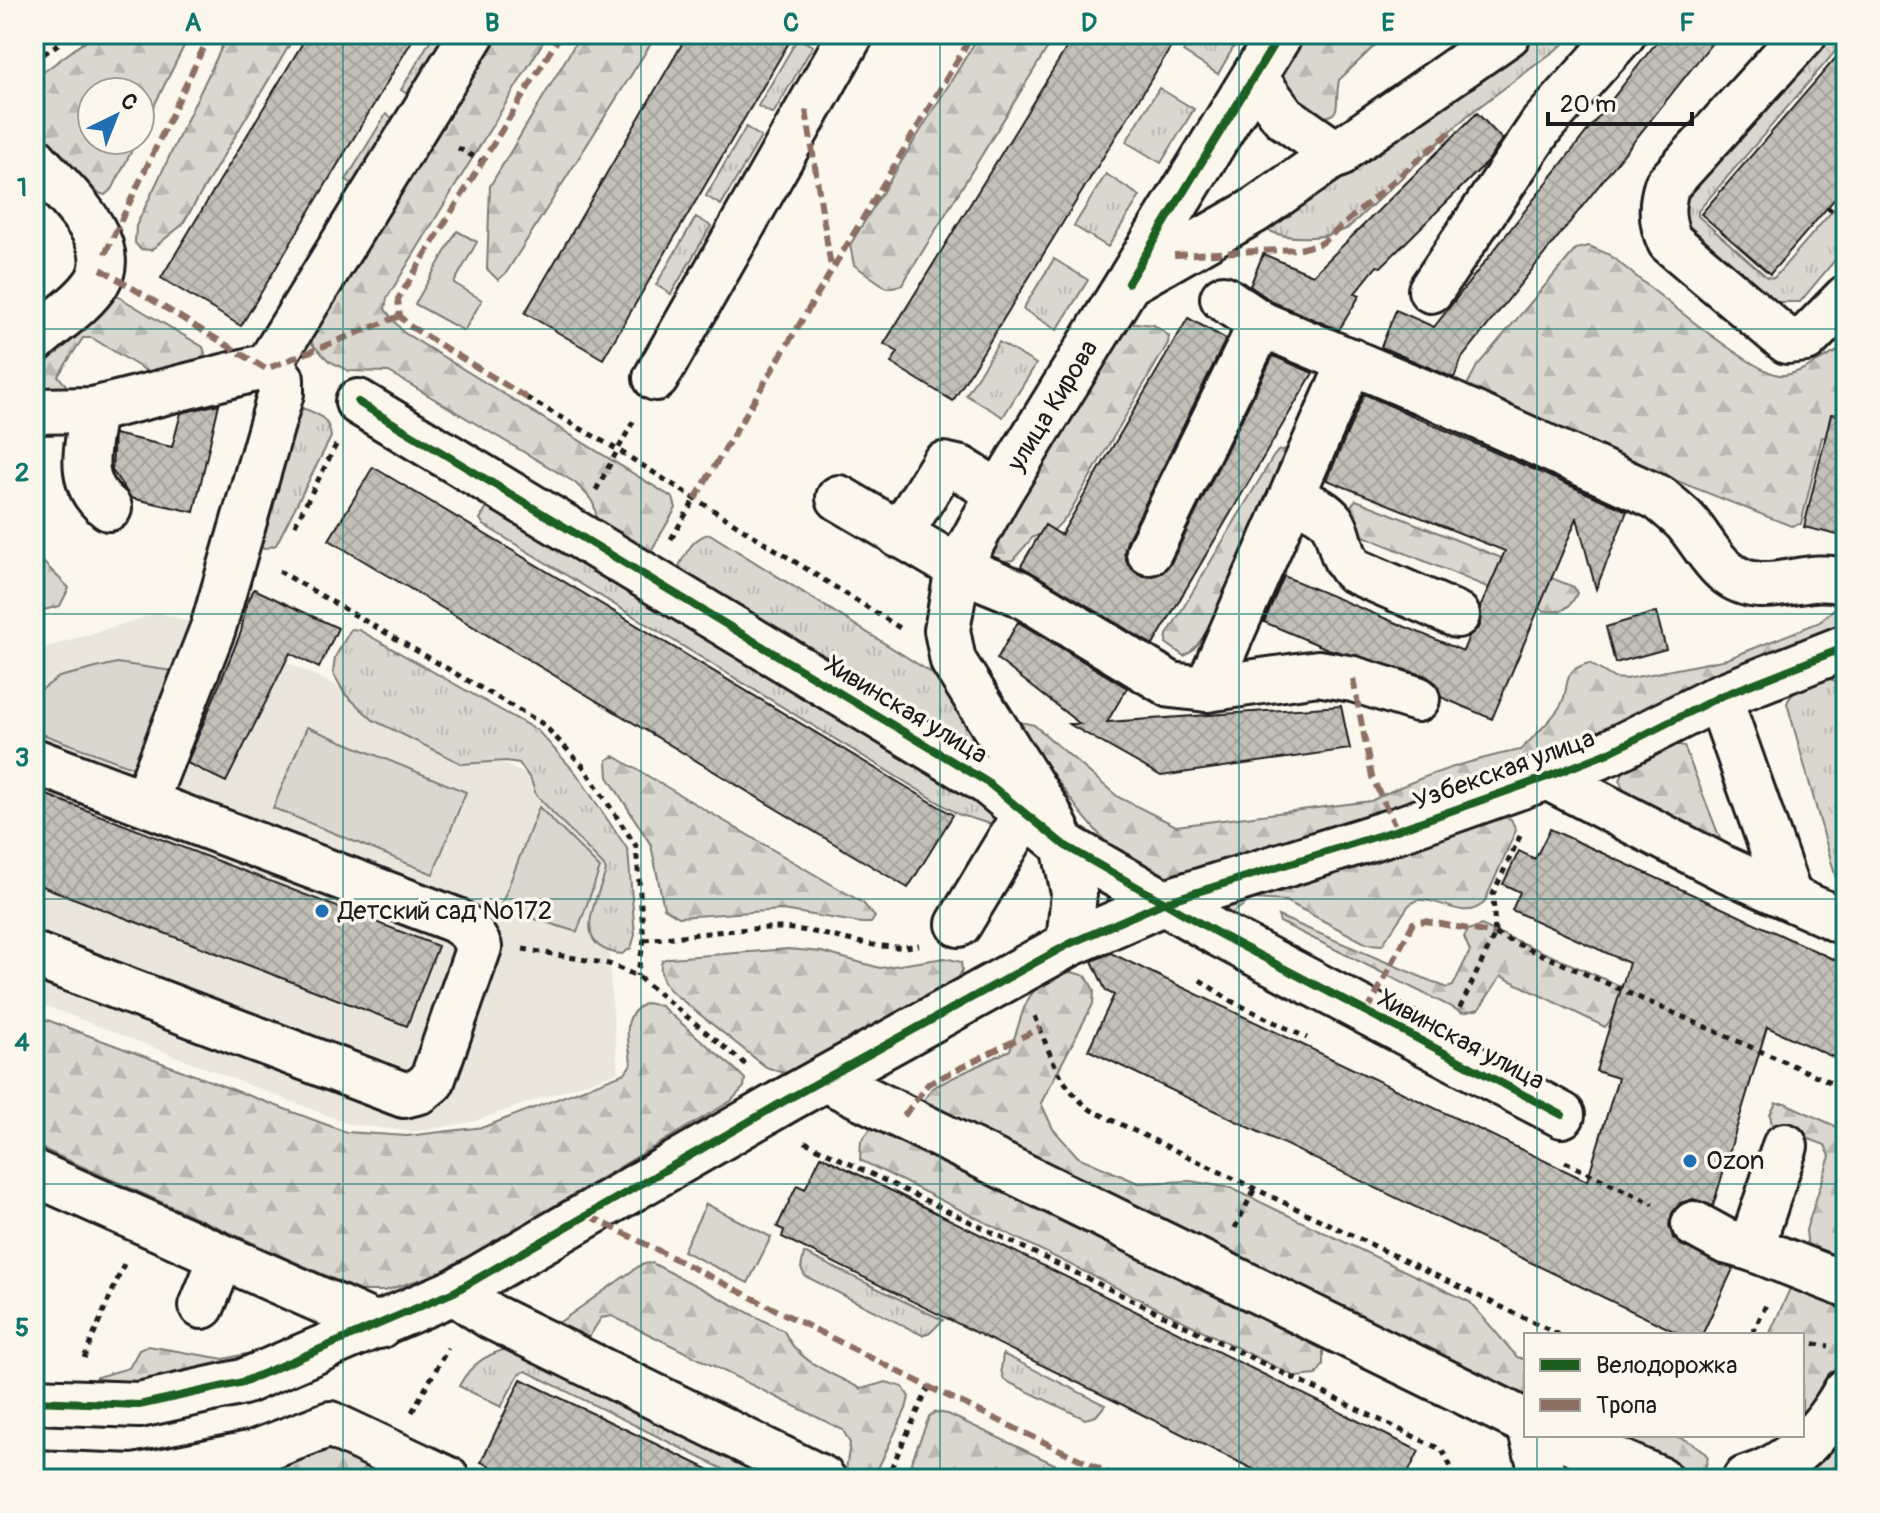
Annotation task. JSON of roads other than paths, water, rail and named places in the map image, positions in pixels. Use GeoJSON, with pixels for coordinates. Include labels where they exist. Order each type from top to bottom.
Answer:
{"type":"FeatureCollection","features":[{"type":"Feature","properties":{"kind":"street"},"geometry":{"type":"LineString","coordinates":[[34,411],[93,410],[266,369],[472,34]]}},
{"type":"Feature","properties":{"kind":"street"},"geometry":{"type":"LineString","coordinates":[[656,378],[851,34]]}},
{"type":"Feature","properties":{"kind":"street"},"geometry":{"type":"LineString","coordinates":[[1128,283],[1280,34]]}},
{"type":"Feature","properties":{"kind":"street"},"geometry":{"type":"LineString","coordinates":[[1431,290],[1542,125],[1623,34]]}},
{"type":"Feature","properties":{"kind":"street"},"geometry":{"type":"LineString","coordinates":[[1804,34],[1667,185],[1662,200],[1664,229],[1670,242],[1787,341],[1806,339],[1846,298]]}},
{"type":"Feature","properties":{"kind":"street","name":"улица Кирова"},"geometry":{"type":"LineString","coordinates":[[1069,944],[1074,893],[1064,845],[1048,812],[953,661],[947,630],[958,568],[999,493],[1128,283],[1254,211],[1338,155],[1502,36]]}},
{"type":"Feature","properties":{"kind":"street"},"geometry":{"type":"LineString","coordinates":[[1254,77],[1284,117],[1338,155]]}},
{"type":"Feature","properties":{"kind":"street"},"geometry":{"type":"LineString","coordinates":[[34,159],[100,237],[105,254],[97,282],[34,341]]}},
{"type":"Feature","properties":{"kind":"street"},"geometry":{"type":"LineString","coordinates":[[1223,298],[1261,324],[1659,498],[1686,522],[1725,573],[1739,580],[1761,585],[1827,576],[1846,582]]}},
{"type":"Feature","properties":{"kind":"street"},"geometry":{"type":"LineString","coordinates":[[1149,552],[1261,324]]}},
{"type":"Feature","properties":{"kind":"street"},"geometry":{"type":"LineString","coordinates":[[1207,689],[1351,361]]}},
{"type":"Feature","properties":{"kind":"street"},"geometry":{"type":"LineString","coordinates":[[145,802],[213,628],[281,393],[281,379],[266,369]]}},
{"type":"Feature","properties":{"kind":"street","name":"Хивинская улица"},"geometry":{"type":"LineString","coordinates":[[358,402],[987,782],[1064,845],[1562,1115]]}},
{"type":"Feature","properties":{"kind":"street"},"geometry":{"type":"LineString","coordinates":[[93,410],[85,469],[89,487],[109,508]]}},
{"type":"Feature","properties":{"kind":"street"},"geometry":{"type":"LineString","coordinates":[[899,535],[943,465],[961,469],[999,493]]}},
{"type":"Feature","properties":{"kind":"street"},"geometry":{"type":"LineString","coordinates":[[1293,497],[1321,512],[1333,523],[1341,556],[1353,570],[1457,615]]}},
{"type":"Feature","properties":{"kind":"street"},"geometry":{"type":"LineString","coordinates":[[839,498],[958,568],[1019,593],[1171,685],[1207,689],[1318,673],[1353,679],[1417,699]]}},
{"type":"Feature","properties":{"kind":"street","name":"Узбекская улица"},"geometry":{"type":"LineString","coordinates":[[34,1401],[139,1405],[243,1382],[379,1326],[454,1292],[790,1099],[1069,944],[1165,902],[1397,830],[1547,777],[1608,753],[1719,697],[1846,647]]}},
{"type":"Feature","properties":{"kind":"street"},"geometry":{"type":"LineString","coordinates":[[1719,697],[1789,896]]}},
{"type":"Feature","properties":{"kind":"street"},"geometry":{"type":"LineString","coordinates":[[34,761],[455,920],[479,947],[476,963],[432,1081],[420,1091],[404,1095],[34,955]]}},
{"type":"Feature","properties":{"kind":"street"},"geometry":{"type":"LineString","coordinates":[[1547,777],[1723,868],[1846,923]]}},
{"type":"Feature","properties":{"kind":"street"},"geometry":{"type":"LineString","coordinates":[[959,924],[1025,814]]}},
{"type":"Feature","properties":{"kind":"street"},"geometry":{"type":"LineString","coordinates":[[790,1099],[1524,1421]]}},
{"type":"Feature","properties":{"kind":"street"},"geometry":{"type":"LineString","coordinates":[[1751,1248],[1785,1146]]}},
{"type":"Feature","properties":{"kind":"street"},"geometry":{"type":"LineString","coordinates":[[34,1173],[379,1326]]}},
{"type":"Feature","properties":{"kind":"street"},"geometry":{"type":"LineString","coordinates":[[1694,1224],[1736,1245],[1846,1285]]}},
{"type":"Feature","properties":{"kind":"street"},"geometry":{"type":"LineString","coordinates":[[202,1306],[222,1257]]}},
{"type":"Feature","properties":{"kind":"street"},"geometry":{"type":"LineString","coordinates":[[454,1292],[490,1316],[823,1479]]}},
{"type":"Feature","properties":{"kind":"street"},"geometry":{"type":"LineString","coordinates":[[1768,1476],[1824,1427],[1846,1391]]}},
{"type":"Feature","properties":{"kind":"street"},"geometry":{"type":"LineString","coordinates":[[34,1473],[134,1477],[254,1453],[330,1424],[447,1479]]}},
{"type":"Feature","properties":{"kind":"street"},"geometry":{"type":"LineString","coordinates":[[1533,1437],[1544,1479]]}},
{"type":"Feature","properties":{"kind":"street"},"geometry":{"type":"LineString","coordinates":[[1562,1437],[1659,1479]]}},
{"type":"Feature","properties":{"kind":"place","name":"Детский сад №172"},"geometry":{"type":"Point","coordinates":[322,911]}},
{"type":"Feature","properties":{"kind":"place","name":"Ozon"},"geometry":{"type":"Point","coordinates":[1690,1161]}}]}
